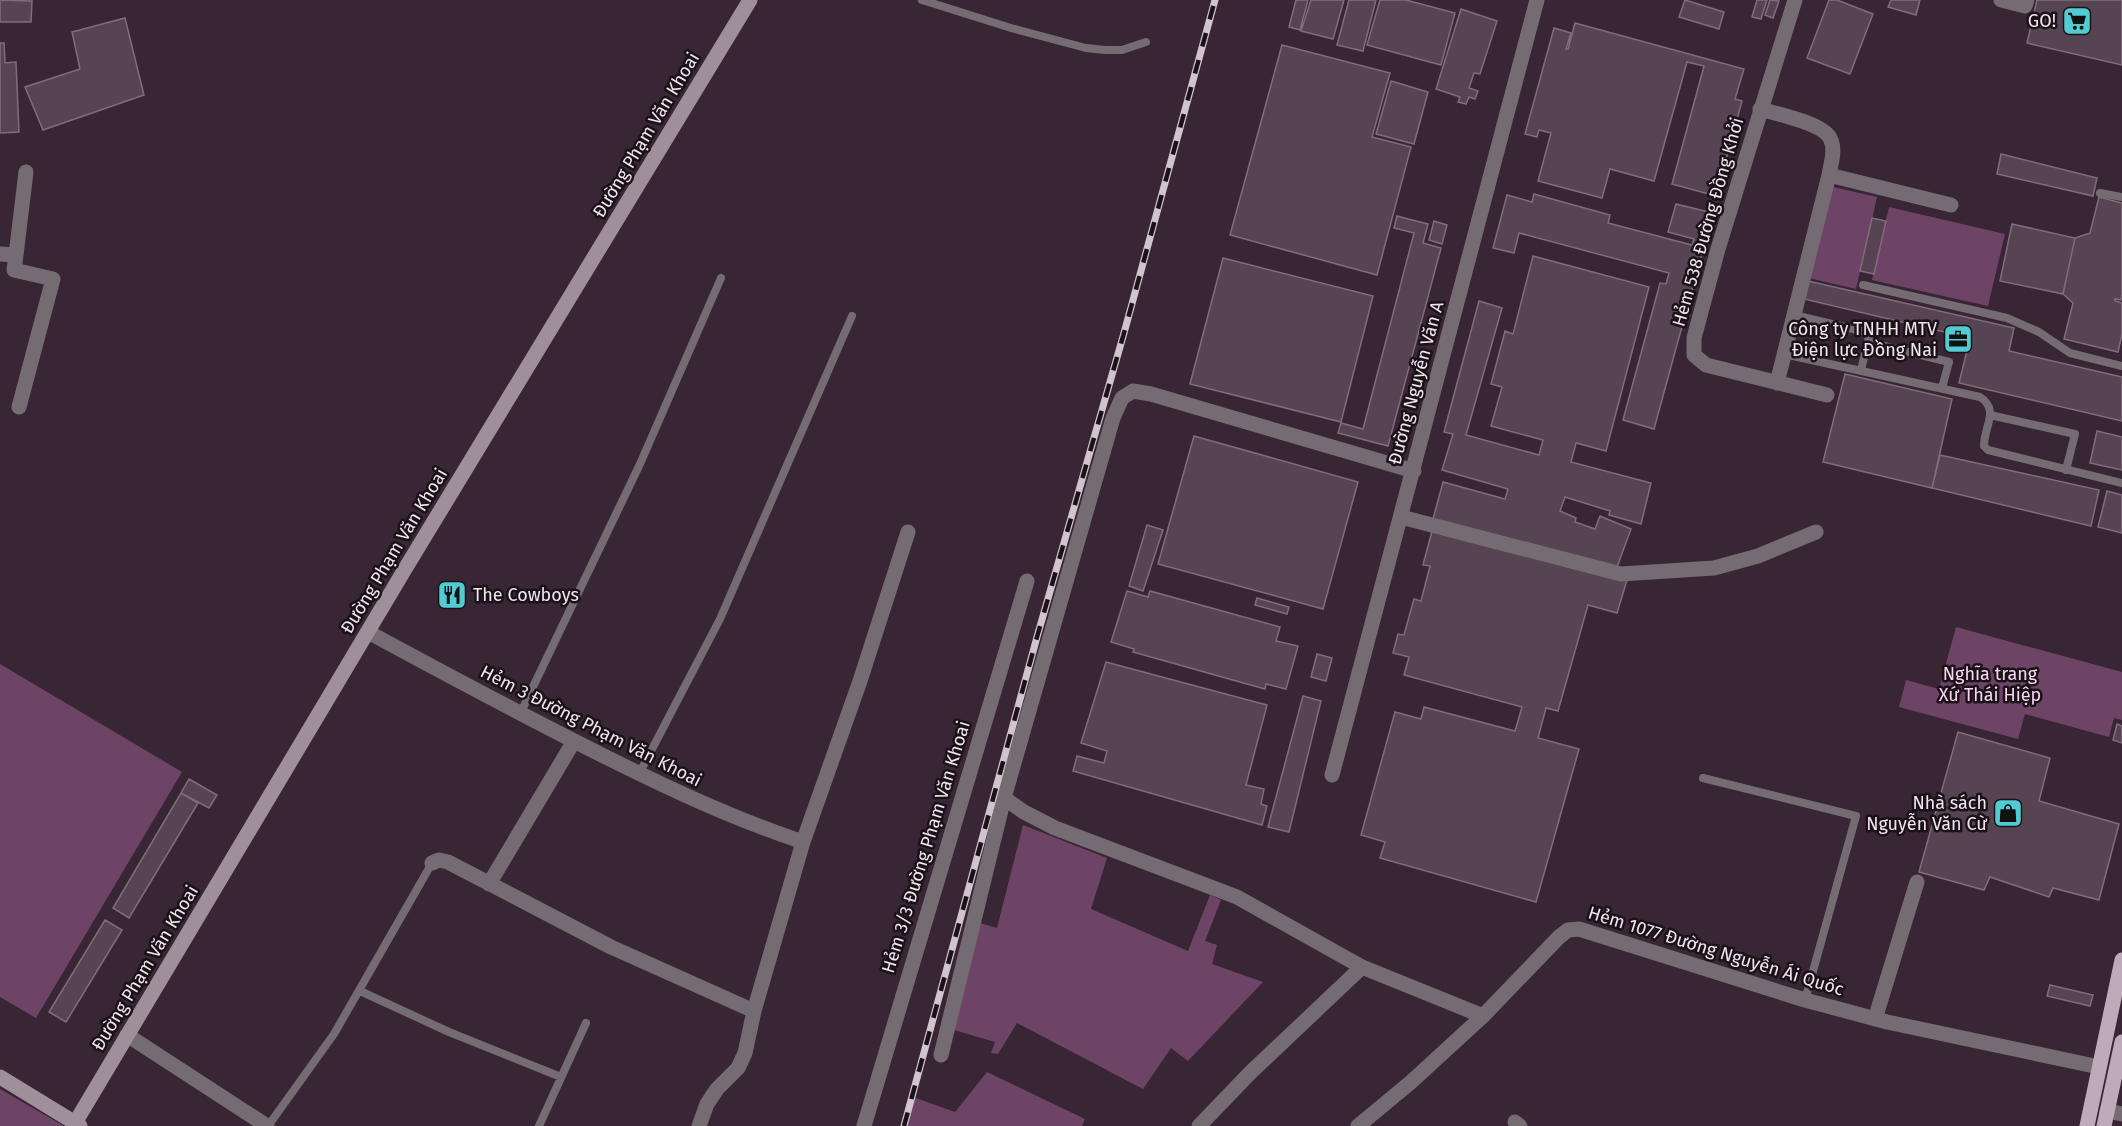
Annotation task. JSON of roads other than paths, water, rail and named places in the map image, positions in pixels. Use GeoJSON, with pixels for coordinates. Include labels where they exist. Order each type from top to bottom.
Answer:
{"type":"FeatureCollection","features":[{"type":"Feature","properties":{"kind":"main road"},"geometry":{"type":"LineString","coordinates":[[2087,1126],[2099,1067],[2116,1019],[2122,960]]}},
{"type":"Feature","properties":{"kind":"main road"},"geometry":{"type":"LineString","coordinates":[[2104,1126],[2115,1112],[2116,1071],[2122,1042]]}},
{"type":"Feature","properties":{"kind":"main road"},"geometry":{"type":"LineString","coordinates":[[2099,1067],[2116,1071]]}},
{"type":"Feature","properties":{"kind":"main road"},"geometry":{"type":"LineString","coordinates":[[2091,1108],[2115,1112]]}},
{"type":"Feature","properties":{"kind":"street","name":"Đường Phạm Văn Khoai"},"geometry":{"type":"LineString","coordinates":[[76,1125],[127,1035],[368,632],[750,0]]}},
{"type":"Feature","properties":{"kind":"street","name":"Đường Nguyễn Văn A"},"geometry":{"type":"LineString","coordinates":[[1332,775],[1537,0]]}},
{"type":"Feature","properties":{"kind":"street","name":"Hẻm 538 Đường Đồng Khởi"},"geometry":{"type":"LineString","coordinates":[[1795,0],[1718,249],[1694,338],[1694,355],[1706,365],[1827,395]]}},
{"type":"Feature","properties":{"kind":"street"},"geometry":{"type":"LineString","coordinates":[[2001,0],[2025,6],[2027,0]]}},
{"type":"Feature","properties":{"kind":"street"},"geometry":{"type":"LineString","coordinates":[[1760,109],[1821,129],[1830,137],[1833,150],[1777,383]]}},
{"type":"Feature","properties":{"kind":"street"},"geometry":{"type":"LineString","coordinates":[[19,407],[53,279],[14,270],[26,172]]}},
{"type":"Feature","properties":{"kind":"street"},"geometry":{"type":"LineString","coordinates":[[1828,175],[1951,205]]}},
{"type":"Feature","properties":{"kind":"street"},"geometry":{"type":"LineString","coordinates":[[0,254],[16,255]]}},
{"type":"Feature","properties":{"kind":"street"},"geometry":{"type":"LineString","coordinates":[[941,1055],[1004,798],[1113,418],[1122,398],[1133,391],[1151,394],[1414,471]]}},
{"type":"Feature","properties":{"kind":"street"},"geometry":{"type":"LineString","coordinates":[[1401,517],[1621,574],[1713,568],[1758,556],[1816,532]]}},
{"type":"Feature","properties":{"kind":"street"},"geometry":{"type":"LineString","coordinates":[[699,1126],[707,1104],[717,1089],[738,1068],[745,1053],[754,1011],[803,842],[860,681],[908,532]]}},
{"type":"Feature","properties":{"kind":"street","name":"Hẻm 3/3 Đường Phạm Văn Khoai"},"geometry":{"type":"LineString","coordinates":[[864,1126],[1027,580]]}},
{"type":"Feature","properties":{"kind":"street","name":"Hẻm 3 Đường Phạm Văn Khoai"},"geometry":{"type":"LineString","coordinates":[[368,632],[520,714],[639,774],[754,826],[803,842]]}},
{"type":"Feature","properties":{"kind":"street"},"geometry":{"type":"LineString","coordinates":[[489,884],[574,741]]}},
{"type":"Feature","properties":{"kind":"street"},"geometry":{"type":"LineString","coordinates":[[1004,798],[1024,812],[1055,828],[1237,897],[1362,967],[1484,1016]]}},
{"type":"Feature","properties":{"kind":"street"},"geometry":{"type":"LineString","coordinates":[[432,863],[440,860],[448,862],[611,947],[754,1011]]}},
{"type":"Feature","properties":{"kind":"street"},"geometry":{"type":"LineString","coordinates":[[1875,1019],[1917,882]]}},
{"type":"Feature","properties":{"kind":"street","name":"Hẻm 1077 Đường Nguyễn Ái Quốc"},"geometry":{"type":"LineString","coordinates":[[1358,1126],[1484,1016],[1559,937],[1568,930],[1579,929],[1806,1000],[1875,1019],[2099,1067]]}},
{"type":"Feature","properties":{"kind":"street"},"geometry":{"type":"LineString","coordinates":[[1199,1126],[1250,1073],[1362,967]]}},
{"type":"Feature","properties":{"kind":"street"},"geometry":{"type":"LineString","coordinates":[[127,1035],[267,1126]]}},
{"type":"Feature","properties":{"kind":"street"},"geometry":{"type":"LineString","coordinates":[[0,1077],[76,1125]]}},
{"type":"Feature","properties":{"kind":"lane"},"geometry":{"type":"LineString","coordinates":[[922,0],[1011,28],[1086,48],[1122,50],[1146,42]]}},
{"type":"Feature","properties":{"kind":"lane"},"geometry":{"type":"LineString","coordinates":[[2100,193],[2122,196]]}},
{"type":"Feature","properties":{"kind":"lane"},"geometry":{"type":"LineString","coordinates":[[520,714],[640,464],[721,278]]}},
{"type":"Feature","properties":{"kind":"lane"},"geometry":{"type":"LineString","coordinates":[[1863,285],[2007,318],[2038,332],[2070,352],[2122,366]]}},
{"type":"Feature","properties":{"kind":"lane"},"geometry":{"type":"LineString","coordinates":[[1794,315],[1869,333],[1861,370]]}},
{"type":"Feature","properties":{"kind":"lane"},"geometry":{"type":"LineString","coordinates":[[639,774],[720,619],[852,316]]}},
{"type":"Feature","properties":{"kind":"lane"},"geometry":{"type":"LineString","coordinates":[[1868,342],[1949,362],[1942,388]]}},
{"type":"Feature","properties":{"kind":"lane"},"geometry":{"type":"LineString","coordinates":[[1784,354],[1980,397],[1988,403],[1991,409],[1984,439],[1984,446],[1988,450],[2122,483]]}},
{"type":"Feature","properties":{"kind":"lane"},"geometry":{"type":"LineString","coordinates":[[1990,415],[2075,434],[2066,470]]}},
{"type":"Feature","properties":{"kind":"lane"},"geometry":{"type":"LineString","coordinates":[[1703,778],[1856,816],[1806,1000]]}},
{"type":"Feature","properties":{"kind":"lane"},"geometry":{"type":"LineString","coordinates":[[267,1126],[334,1034],[432,863]]}},
{"type":"Feature","properties":{"kind":"lane"},"geometry":{"type":"LineString","coordinates":[[360,991],[449,1032],[561,1077]]}},
{"type":"Feature","properties":{"kind":"lane"},"geometry":{"type":"LineString","coordinates":[[539,1126],[586,1023]]}},
{"type":"Feature","properties":{"kind":"railway"},"geometry":{"type":"LineString","coordinates":[[904,1126],[1037,637],[1124,333],[1215,0]]}},
{"type":"Feature","properties":{"kind":"place","name":"GO!"},"geometry":{"type":"Point","coordinates":[2077,21]}},
{"type":"Feature","properties":{"kind":"place","name":"Công ty TNHH MTV Điện lực Đồng Nai"},"geometry":{"type":"Point","coordinates":[1958,339]}},
{"type":"Feature","properties":{"kind":"place","name":"The Cowboys"},"geometry":{"type":"Point","coordinates":[452,595]}},
{"type":"Feature","properties":{"kind":"place","name":"Nhà sách Nguyễn Văn Cừ"},"geometry":{"type":"Point","coordinates":[2008,813]}},
{"type":"Feature","properties":{"kind":"park label","name":"Nghĩa trang Xứ Thái Hiệp"},"geometry":{"type":"Point","coordinates":[1990,684]}}]}
